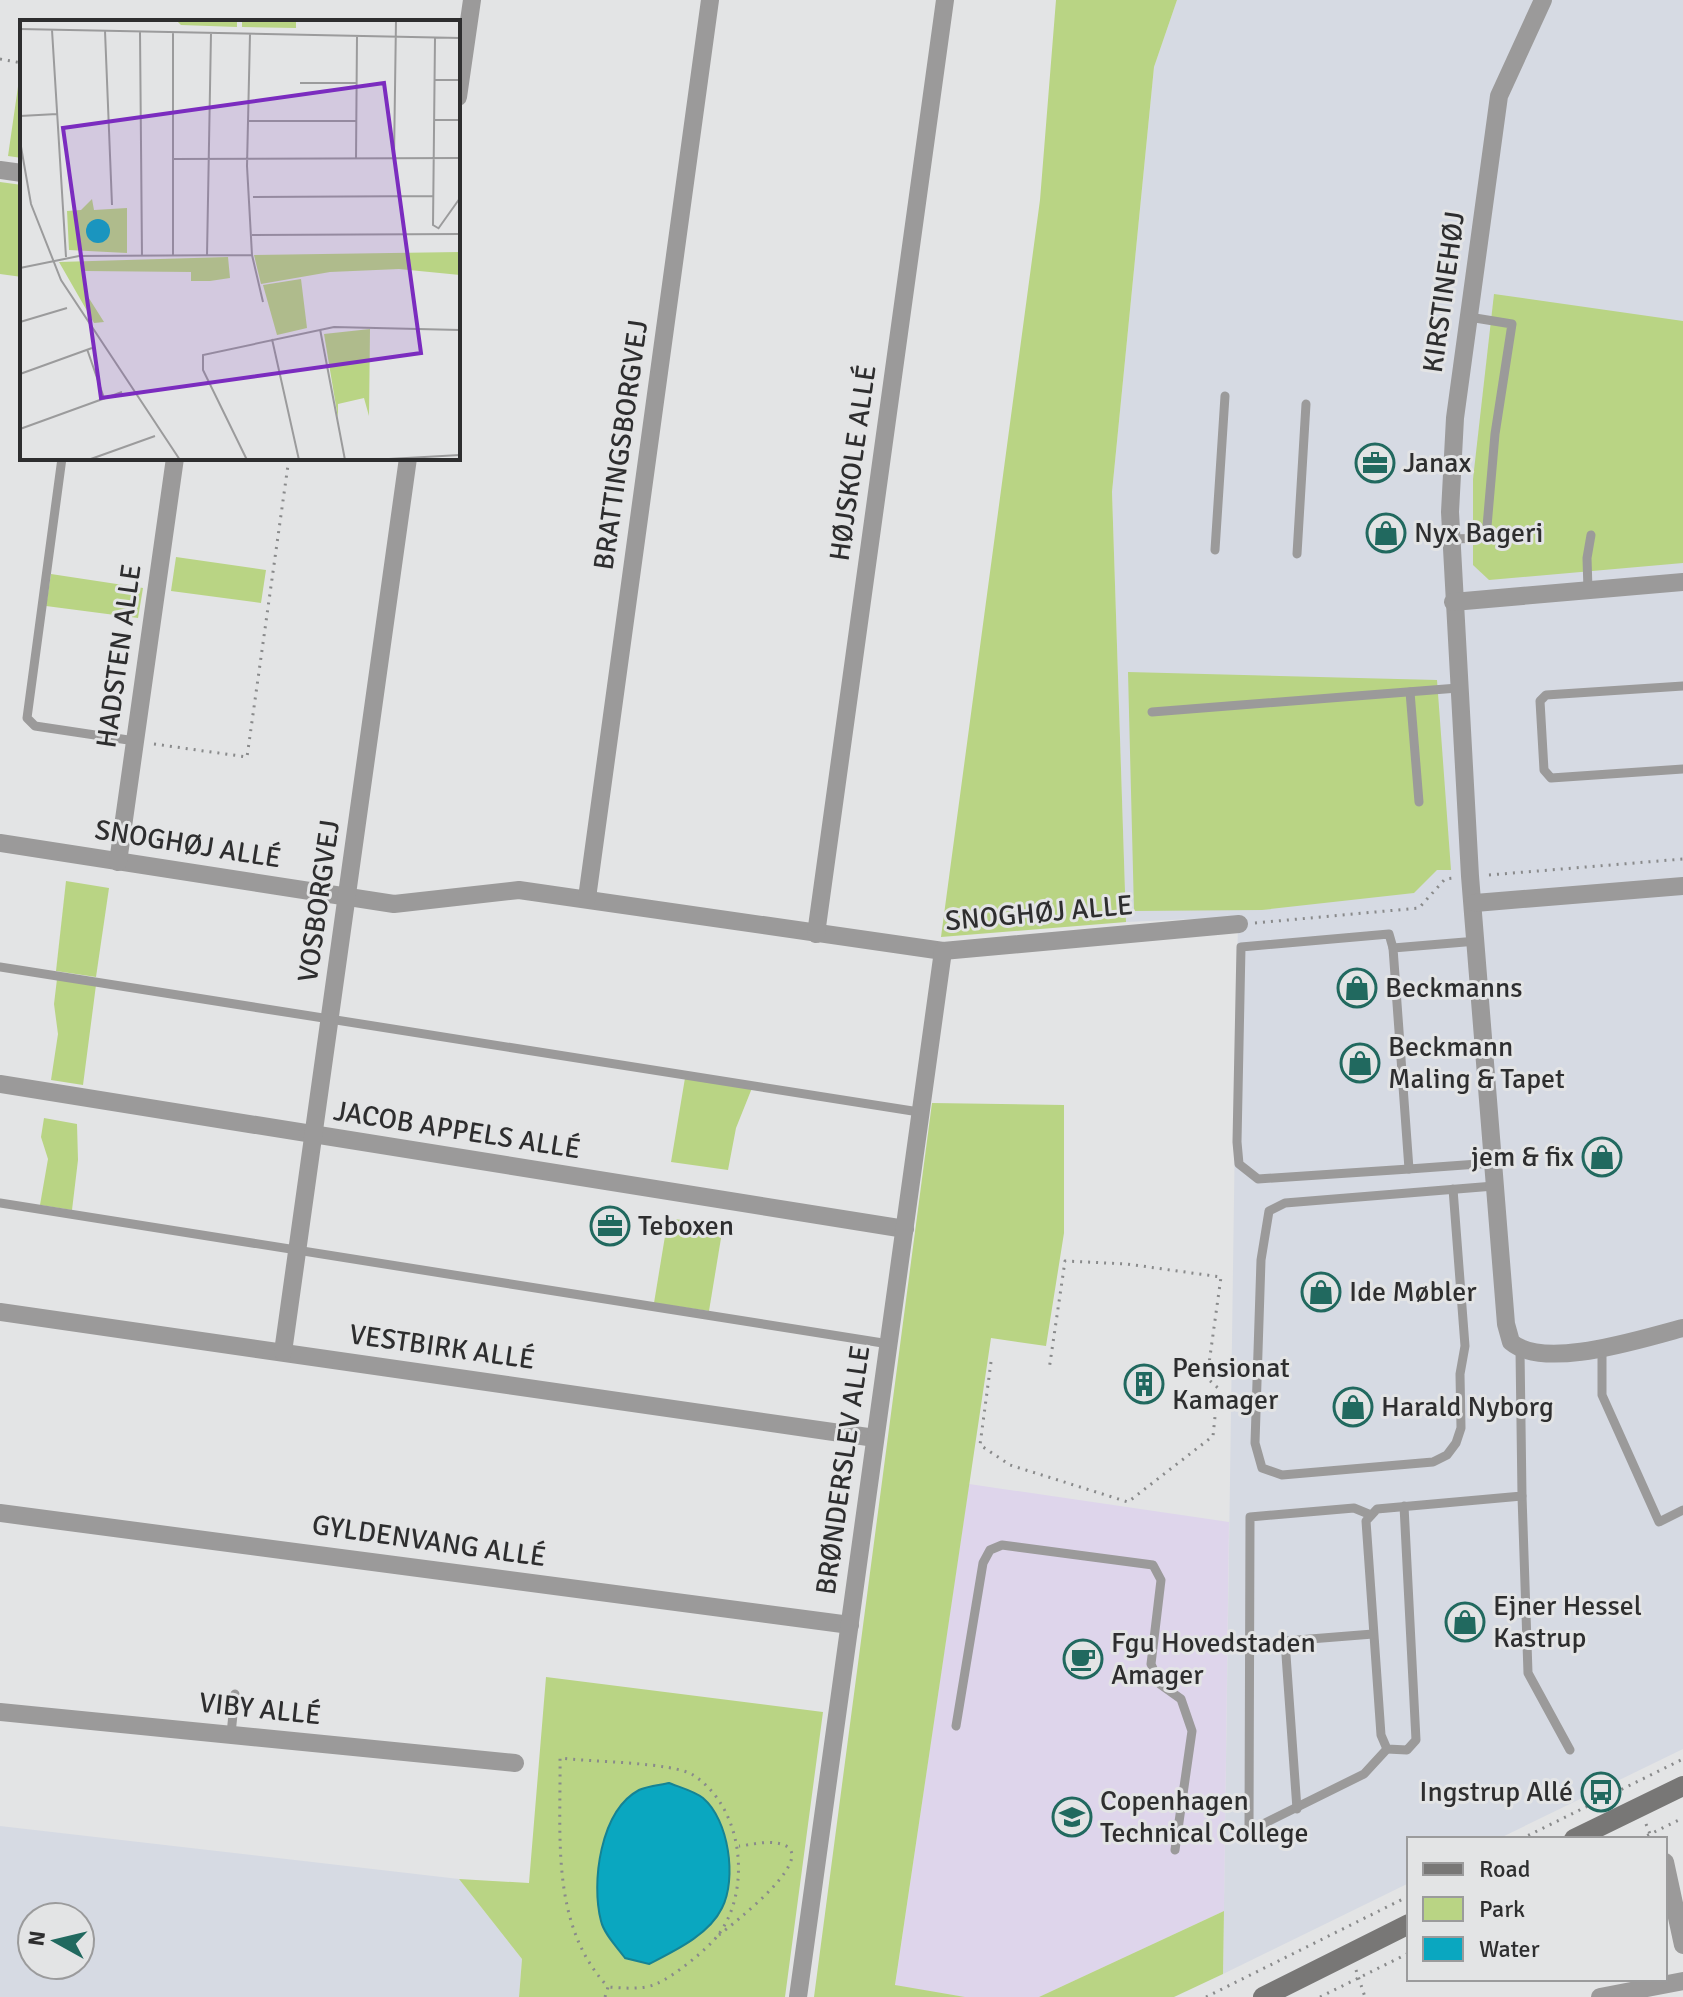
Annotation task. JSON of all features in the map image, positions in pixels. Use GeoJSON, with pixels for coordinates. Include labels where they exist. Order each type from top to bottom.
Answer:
{"type":"FeatureCollection","features":[{"type":"Feature","properties":{"kind":"main road"},"geometry":{"type":"LineString","coordinates":[[1578,1837],[1683,1786]]}},
{"type":"Feature","properties":{"kind":"main road"},"geometry":{"type":"LineString","coordinates":[[1263,1997],[1407,1925]]}},
{"type":"Feature","properties":{"kind":"street"},"geometry":{"type":"LineString","coordinates":[[460,83],[472,0]]}},
{"type":"Feature","properties":{"kind":"street","name":"BRATTINGSBORGVEJ"},"geometry":{"type":"LineString","coordinates":[[587,898],[710,0]]}},
{"type":"Feature","properties":{"kind":"street","name":"HØJSKOLE ALLÉ"},"geometry":{"type":"LineString","coordinates":[[816,934],[945,0]]}},
{"type":"Feature","properties":{"kind":"street","name":"KIRSTINEHØJ"},"geometry":{"type":"LineString","coordinates":[[1520,1350],[1510,1340],[1506,1324],[1492,1163],[1475,903],[1470,876],[1451,539],[1455,418],[1499,96],[1543,0]]}},
{"type":"Feature","properties":{"kind":"street"},"geometry":{"type":"LineString","coordinates":[[0,170],[20,173]]}},
{"type":"Feature","properties":{"kind":"street","name":"HADSTEN ALLE"},"geometry":{"type":"LineString","coordinates":[[118,862],[175,460]]}},
{"type":"Feature","properties":{"kind":"street","name":"VOSBORGVEJ"},"geometry":{"type":"LineString","coordinates":[[283,1352],[408,460]]}},
{"type":"Feature","properties":{"kind":"street"},"geometry":{"type":"LineString","coordinates":[[1453,602],[1683,582]]}},
{"type":"Feature","properties":{"kind":"street","name":"SNOGHØJ ALLÉ"},"geometry":{"type":"LineString","coordinates":[[0,843],[394,904],[519,890],[701,916]]}},
{"type":"Feature","properties":{"kind":"street"},"geometry":{"type":"LineString","coordinates":[[1475,903],[1683,886]]}},
{"type":"Feature","properties":{"kind":"street","name":"SNOGHØJ ALLE"},"geometry":{"type":"LineString","coordinates":[[701,916],[943,951],[1239,924]]}},
{"type":"Feature","properties":{"kind":"street","name":"BRØNDERSLEV ALLE"},"geometry":{"type":"LineString","coordinates":[[798,1997],[943,951]]}},
{"type":"Feature","properties":{"kind":"street","name":"JACOB APPELS ALLÉ"},"geometry":{"type":"LineString","coordinates":[[0,1084],[905,1229]]}},
{"type":"Feature","properties":{"kind":"street","name":"VESTBIRK ALLÉ"},"geometry":{"type":"LineString","coordinates":[[0,1312],[875,1438]]}},
{"type":"Feature","properties":{"kind":"street"},"geometry":{"type":"LineString","coordinates":[[1520,1350],[1529,1353],[1602,1349],[1683,1328]]}},
{"type":"Feature","properties":{"kind":"street","name":"GYLDENVANG ALLÉ"},"geometry":{"type":"LineString","coordinates":[[0,1513],[850,1625]]}},
{"type":"Feature","properties":{"kind":"street","name":"VIBY ALLÉ"},"geometry":{"type":"LineString","coordinates":[[0,1712],[515,1763]]}},
{"type":"Feature","properties":{"kind":"street"},"geometry":{"type":"LineString","coordinates":[[1667,1871],[1683,1945]]}},
{"type":"Feature","properties":{"kind":"street"},"geometry":{"type":"LineString","coordinates":[[1600,1997],[1683,1981]]}},
{"type":"Feature","properties":{"kind":"lane"},"geometry":{"type":"LineString","coordinates":[[1451,539],[1486,538],[1495,434],[1512,324],[1469,317]]}},
{"type":"Feature","properties":{"kind":"lane"},"geometry":{"type":"LineString","coordinates":[[1215,550],[1225,396]]}},
{"type":"Feature","properties":{"kind":"lane"},"geometry":{"type":"LineString","coordinates":[[1297,554],[1306,404]]}},
{"type":"Feature","properties":{"kind":"lane"},"geometry":{"type":"LineString","coordinates":[[62,460],[27,718],[35,726],[135,741]]}},
{"type":"Feature","properties":{"kind":"lane"},"geometry":{"type":"LineString","coordinates":[[1588,590],[1587,558],[1591,535]]}},
{"type":"Feature","properties":{"kind":"lane"},"geometry":{"type":"LineString","coordinates":[[1683,686],[1546,695],[1540,701],[1544,770],[1551,778],[1683,769]]}},
{"type":"Feature","properties":{"kind":"lane"},"geometry":{"type":"LineString","coordinates":[[1152,712],[1458,688]]}},
{"type":"Feature","properties":{"kind":"lane"},"geometry":{"type":"LineString","coordinates":[[1410,692],[1419,802]]}},
{"type":"Feature","properties":{"kind":"lane"},"geometry":{"type":"LineString","coordinates":[[1409,1169],[1393,948],[1389,934],[1241,947],[1239,1164],[1258,1179],[1409,1169],[1492,1163]]}},
{"type":"Feature","properties":{"kind":"lane"},"geometry":{"type":"LineString","coordinates":[[1393,948],[1477,941]]}},
{"type":"Feature","properties":{"kind":"lane"},"geometry":{"type":"LineString","coordinates":[[0,967],[919,1112]]}},
{"type":"Feature","properties":{"kind":"lane"},"geometry":{"type":"LineString","coordinates":[[1453,1189],[1465,1346],[1460,1374],[1460,1436],[1440,1460],[1282,1475],[1262,1468],[1255,1443],[1261,1260],[1269,1211],[1285,1203],[1453,1189],[1494,1186]]}},
{"type":"Feature","properties":{"kind":"lane"},"geometry":{"type":"LineString","coordinates":[[0,1203],[889,1344]]}},
{"type":"Feature","properties":{"kind":"lane"},"geometry":{"type":"LineString","coordinates":[[1602,1349],[1602,1395],[1659,1522],[1683,1510]]}},
{"type":"Feature","properties":{"kind":"lane"},"geometry":{"type":"LineString","coordinates":[[1520,1350],[1528,1673],[1570,1750]]}},
{"type":"Feature","properties":{"kind":"lane"},"geometry":{"type":"LineString","coordinates":[[1387,1749],[1381,1735],[1366,1521],[1377,1509],[1522,1496]]}},
{"type":"Feature","properties":{"kind":"lane"},"geometry":{"type":"LineString","coordinates":[[1387,1749],[1407,1750],[1416,1740],[1404,1506]]}},
{"type":"Feature","properties":{"kind":"lane"},"geometry":{"type":"LineString","coordinates":[[1371,1515],[1354,1508],[1250,1517],[1249,1831],[1364,1774],[1387,1749]]}},
{"type":"Feature","properties":{"kind":"lane"},"geometry":{"type":"LineString","coordinates":[[956,1726],[983,1563],[990,1550],[1002,1545],[1153,1565],[1161,1580],[1151,1664],[1160,1684],[1181,1699],[1192,1731],[1175,1850]]}},
{"type":"Feature","properties":{"kind":"lane"},"geometry":{"type":"LineString","coordinates":[[1297,1809],[1285,1641],[1373,1634]]}},
{"type":"Feature","properties":{"kind":"lane"},"geometry":{"type":"LineString","coordinates":[[231,1734],[235,1694]]}},
{"type":"Feature","properties":{"kind":"path"},"geometry":{"type":"LineString","coordinates":[[0,59],[20,63]]}},
{"type":"Feature","properties":{"kind":"path"},"geometry":{"type":"LineString","coordinates":[[135,741],[247,757],[289,460]]}},
{"type":"Feature","properties":{"kind":"path"},"geometry":{"type":"LineString","coordinates":[[1239,924],[1419,908],[1445,879],[1683,859]]}},
{"type":"Feature","properties":{"kind":"path"},"geometry":{"type":"LineString","coordinates":[[991,1362],[980,1445],[1010,1465],[1128,1502],[1213,1436],[1218,1388],[1207,1378],[1221,1277],[1127,1264],[1065,1261],[1049,1370]]}},
{"type":"Feature","properties":{"kind":"path"},"geometry":{"type":"LineString","coordinates":[[719,1935],[732,1905],[739,1846],[730,1817],[711,1790],[693,1775],[674,1766],[560,1758],[561,1883],[569,1917],[598,1977],[608,1987],[654,1985],[671,1976],[768,1896],[789,1863],[787,1847],[777,1842],[739,1846]]}},
{"type":"Feature","properties":{"kind":"path"},"geometry":{"type":"LineString","coordinates":[[1525,1837],[1683,1759]]}},
{"type":"Feature","properties":{"kind":"path"},"geometry":{"type":"LineString","coordinates":[[1644,1837],[1683,1818]]}},
{"type":"Feature","properties":{"kind":"path"},"geometry":{"type":"LineString","coordinates":[[1206,1997],[1407,1897]]}},
{"type":"Feature","properties":{"kind":"path"},"geometry":{"type":"LineString","coordinates":[[1320,1997],[1407,1954]]}},
{"type":"Feature","properties":{"kind":"path"},"geometry":{"type":"LineString","coordinates":[[605,1997],[608,1987]]}},
{"type":"Feature","properties":{"kind":"shaded area"},"geometry":{"type":"Polygon","coordinates":[[[1177,0],[1683,0],[1683,1749],[1502,1837],[1407,1837],[1407,1884],[1223,1974],[1238,917],[1126,922],[1112,492],[1154,67],[1177,0]]]}},
{"type":"Feature","properties":{"kind":"shaded area","name":"Copenhagen Technical College"},"geometry":{"type":"Polygon","coordinates":[[[969,1484],[1229,1522],[1224,1911],[1039,1997],[965,1997],[895,1986],[969,1484]]]}},
{"type":"Feature","properties":{"kind":"shaded area"},"geometry":{"type":"Polygon","coordinates":[[[0,1826],[459,1879],[522,1959],[519,1997],[0,1997],[0,1826]]]}},
{"type":"Feature","properties":{"kind":"green space"},"geometry":{"type":"Polygon","coordinates":[[[1056,0],[1177,0],[1154,67],[1112,492],[1126,922],[941,937],[1040,200],[1056,0]]]}},
{"type":"Feature","properties":{"kind":"green space"},"geometry":{"type":"Polygon","coordinates":[[[20,73],[20,158],[8,156],[20,73]]]}},
{"type":"Feature","properties":{"kind":"green space"},"geometry":{"type":"Polygon","coordinates":[[[0,182],[20,185],[20,277],[0,274],[0,182]]]}},
{"type":"Feature","properties":{"kind":"green space"},"geometry":{"type":"Polygon","coordinates":[[[1494,294],[1683,321],[1683,563],[1489,580],[1473,565],[1473,479],[1494,294]]]}},
{"type":"Feature","properties":{"kind":"green space"},"geometry":{"type":"Polygon","coordinates":[[[176,557],[266,570],[261,603],[171,591],[176,557]]]}},
{"type":"Feature","properties":{"kind":"green space"},"geometry":{"type":"Polygon","coordinates":[[[51,574],[143,588],[138,618],[46,606],[51,574]]]}},
{"type":"Feature","properties":{"kind":"green space"},"geometry":{"type":"Polygon","coordinates":[[[1128,672],[1437,680],[1451,870],[1437,870],[1414,893],[1262,910],[1134,911],[1128,672]]]}},
{"type":"Feature","properties":{"kind":"green space"},"geometry":{"type":"Polygon","coordinates":[[[66,881],[109,888],[96,977],[56,971],[66,881]]]}},
{"type":"Feature","properties":{"kind":"green space"},"geometry":{"type":"Polygon","coordinates":[[[57,979],[96,985],[83,1085],[51,1080],[58,1034],[54,1004],[57,979]]]}},
{"type":"Feature","properties":{"kind":"green space"},"geometry":{"type":"Polygon","coordinates":[[[685,1078],[752,1088],[736,1128],[728,1170],[671,1162],[685,1078]]]}},
{"type":"Feature","properties":{"kind":"green space"},"geometry":{"type":"Polygon","coordinates":[[[932,1103],[1064,1105],[1064,1233],[1046,1346],[991,1338],[895,1985],[965,1997],[814,1997],[932,1103]]]}},
{"type":"Feature","properties":{"kind":"green space"},"geometry":{"type":"Polygon","coordinates":[[[44,1118],[77,1124],[78,1160],[72,1210],[40,1205],[48,1159],[41,1137],[44,1118]]]}},
{"type":"Feature","properties":{"kind":"green space"},"geometry":{"type":"Polygon","coordinates":[[[668,1218],[723,1226],[709,1311],[654,1303],[668,1218]]]}},
{"type":"Feature","properties":{"kind":"green space"},"geometry":{"type":"Polygon","coordinates":[[[546,1677],[823,1712],[785,1997],[519,1997],[522,1959],[459,1879],[529,1883],[546,1677]]]}},
{"type":"Feature","properties":{"kind":"green space"},"geometry":{"type":"Polygon","coordinates":[[[1224,1911],[1223,1974],[1174,1997],[1039,1997],[1224,1911]]]}},
{"type":"Feature","properties":{"kind":"water"},"geometry":{"type":"Polygon","coordinates":[[[669,1783],[691,1791],[712,1808],[728,1850],[729,1882],[722,1908],[709,1926],[690,1941],[649,1964],[625,1958],[605,1931],[598,1905],[598,1868],[607,1831],[626,1800],[639,1790],[669,1783]]]}},
{"type":"Feature","properties":{"kind":"place","name":"Janax"},"geometry":{"type":"Point","coordinates":[1375,463]}},
{"type":"Feature","properties":{"kind":"place","name":"Nyx Bageri"},"geometry":{"type":"Point","coordinates":[1386,533]}},
{"type":"Feature","properties":{"kind":"place","name":"Beckmanns"},"geometry":{"type":"Point","coordinates":[1357,988]}},
{"type":"Feature","properties":{"kind":"place","name":"Beckmann Maling & Tapet"},"geometry":{"type":"Point","coordinates":[1360,1063]}},
{"type":"Feature","properties":{"kind":"place","name":"jem & fix"},"geometry":{"type":"Point","coordinates":[1602,1157]}},
{"type":"Feature","properties":{"kind":"place","name":"Teboxen"},"geometry":{"type":"Point","coordinates":[610,1226]}},
{"type":"Feature","properties":{"kind":"place","name":"Ide Møbler"},"geometry":{"type":"Point","coordinates":[1321,1292]}},
{"type":"Feature","properties":{"kind":"place","name":"Pensionat Kamager"},"geometry":{"type":"Point","coordinates":[1144,1384]}},
{"type":"Feature","properties":{"kind":"place","name":"Harald Nyborg"},"geometry":{"type":"Point","coordinates":[1353,1407]}},
{"type":"Feature","properties":{"kind":"place","name":"Ejner Hessel Kastrup"},"geometry":{"type":"Point","coordinates":[1465,1622]}},
{"type":"Feature","properties":{"kind":"place","name":"Fgu Hovedstaden Amager"},"geometry":{"type":"Point","coordinates":[1083,1659]}},
{"type":"Feature","properties":{"kind":"place","name":"Ingstrup Allé"},"geometry":{"type":"Point","coordinates":[1601,1792]}},
{"type":"Feature","properties":{"kind":"place","name":"Copenhagen Technical College"},"geometry":{"type":"Point","coordinates":[1072,1817]}}]}
